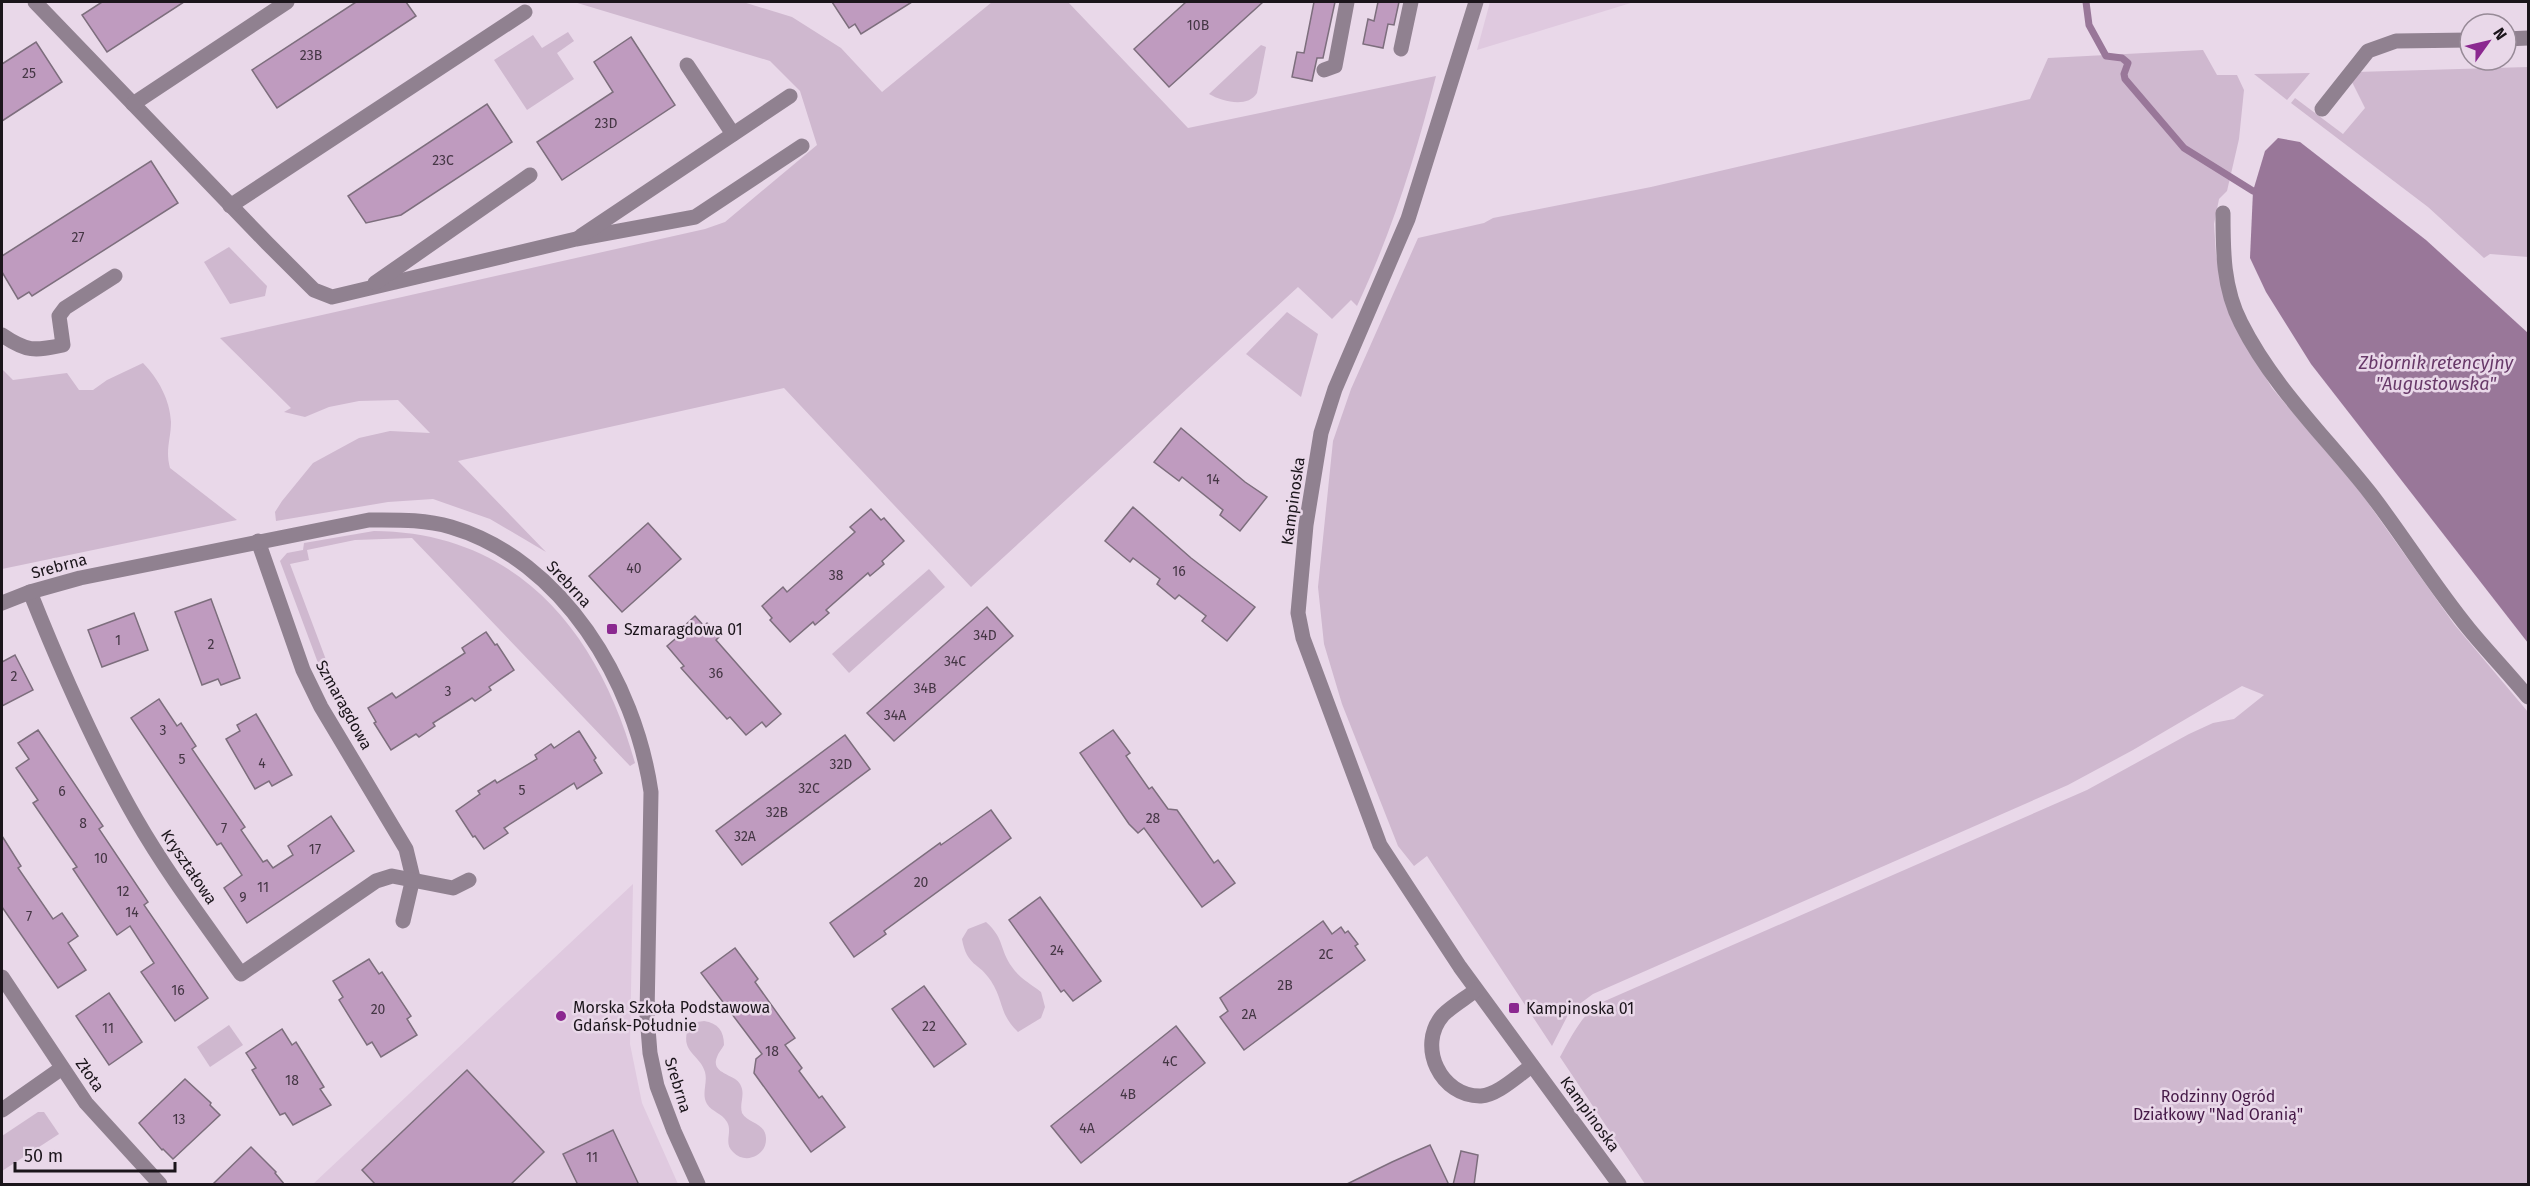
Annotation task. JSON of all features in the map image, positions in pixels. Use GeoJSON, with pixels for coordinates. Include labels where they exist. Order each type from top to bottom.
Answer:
{"type":"FeatureCollection","features":[{"type":"Feature","properties":{"kind":"street"},"geometry":{"type":"LineString","coordinates":[[35,2],[230,206],[314,290],[332,297],[576,239],[695,217],[802,146]]}},
{"type":"Feature","properties":{"kind":"street"},"geometry":{"type":"LineString","coordinates":[[133,104],[287,2]]}},
{"type":"Feature","properties":{"kind":"street"},"geometry":{"type":"LineString","coordinates":[[1324,70],[1335,66],[1347,2]]}},
{"type":"Feature","properties":{"kind":"street"},"geometry":{"type":"LineString","coordinates":[[1401,49],[1411,2]]}},
{"type":"Feature","properties":{"kind":"street","name":"Kampinoska"},"geometry":{"type":"LineString","coordinates":[[1476,2],[1408,219],[1335,389],[1321,433],[1306,525],[1298,613],[1303,638],[1380,845],[1476,990],[1618,1185]]}},
{"type":"Feature","properties":{"kind":"street"},"geometry":{"type":"LineString","coordinates":[[230,206],[525,12]]}},
{"type":"Feature","properties":{"kind":"street"},"geometry":{"type":"LineString","coordinates":[[2322,108],[2368,51],[2396,41],[2458,40]]}},
{"type":"Feature","properties":{"kind":"street"},"geometry":{"type":"LineString","coordinates":[[687,65],[733,134]]}},
{"type":"Feature","properties":{"kind":"street"},"geometry":{"type":"LineString","coordinates":[[576,239],[790,96]]}},
{"type":"Feature","properties":{"kind":"street"},"geometry":{"type":"LineString","coordinates":[[367,288],[530,175]]}},
{"type":"Feature","properties":{"kind":"street"},"geometry":{"type":"LineString","coordinates":[[2223,213],[2223,260],[2229,292],[2240,322],[2263,360],[2292,400],[2370,493],[2468,628],[2529,697]]}},
{"type":"Feature","properties":{"kind":"street"},"geometry":{"type":"LineString","coordinates":[[2,335],[19,348],[40,350],[63,345],[59,316],[65,308],[115,276]]}},
{"type":"Feature","properties":{"kind":"street","name":"Srebrna"},"geometry":{"type":"LineString","coordinates":[[2,603],[30,592],[80,578],[369,520],[415,519],[452,527],[493,544],[528,568],[569,608],[590,635],[622,692],[636,726],[651,792],[647,1016],[650,1053],[657,1086],[698,1185]]}},
{"type":"Feature","properties":{"kind":"street","name":"Szmaragdowa"},"geometry":{"type":"LineString","coordinates":[[258,542],[303,670],[321,707],[406,849],[413,878]]}},
{"type":"Feature","properties":{"kind":"street","name":"Kryształowa"},"geometry":{"type":"LineString","coordinates":[[30,592],[74,699],[136,819],[160,859],[241,974],[376,881],[393,876],[413,878]]}},
{"type":"Feature","properties":{"kind":"street"},"geometry":{"type":"LineString","coordinates":[[403,921],[413,878],[453,888],[469,880]]}},
{"type":"Feature","properties":{"kind":"street","name":"Złota"},"geometry":{"type":"LineString","coordinates":[[2,977],[95,1114],[160,1185]]}},
{"type":"Feature","properties":{"kind":"street"},"geometry":{"type":"LineString","coordinates":[[1476,990],[1443,1016],[1433,1037],[1432,1050],[1435,1067],[1447,1084],[1464,1093],[1482,1096],[1496,1090],[1532,1066]]}},
{"type":"Feature","properties":{"kind":"street"},"geometry":{"type":"LineString","coordinates":[[2,1110],[62,1068]]}},
{"type":"Feature","properties":{"kind":"shaded area"},"geometry":{"type":"Polygon","coordinates":[[[1490,2],[1634,2],[1477,50],[1490,2]]]}},
{"type":"Feature","properties":{"kind":"shaded area","name":"Morska Szkoła Podstawowa Gdańsk-Południe"},"geometry":{"type":"Polygon","coordinates":[[[633,884],[630,1044],[642,1103],[678,1184],[313,1184],[633,884]]]}},
{"type":"Feature","properties":{"kind":"green space"},"geometry":{"type":"Polygon","coordinates":[[[574,2],[743,2],[792,17],[841,48],[882,92],[992,2],[1068,2],[1188,128],[1436,76],[1402,193],[1357,306],[1351,300],[1332,319],[1298,287],[971,587],[784,388],[458,461],[546,552],[490,519],[433,499],[388,502],[276,521],[275,512],[282,501],[313,463],[359,438],[390,431],[430,433],[398,400],[359,401],[329,407],[305,417],[284,412],[291,408],[220,338],[705,229],[725,222],[817,145],[800,91],[770,61],[574,2]]]}},
{"type":"Feature","properties":{"kind":"green space"},"geometry":{"type":"Polygon","coordinates":[[[568,32],[574,41],[557,53],[574,79],[527,110],[494,60],[533,35],[542,48],[568,32]]]}},
{"type":"Feature","properties":{"kind":"green space"},"geometry":{"type":"Polygon","coordinates":[[[1261,45],[1266,47],[1257,93],[1253,98],[1248,101],[1235,102],[1209,94],[1261,45]]]}},
{"type":"Feature","properties":{"kind":"green space","name":"Rodzinny Ogród Działkowy \"Nad Oranią\""},"geometry":{"type":"Polygon","coordinates":[[[2203,50],[2217,75],[2237,75],[2244,90],[2239,139],[2227,191],[2219,199],[2214,224],[2216,255],[2233,323],[2272,388],[2361,493],[2454,624],[2528,712],[2528,1184],[1645,1184],[1560,1057],[1581,1022],[1598,1004],[2087,790],[2189,734],[2213,723],[2234,719],[2264,695],[2242,686],[2068,785],[1593,994],[1570,1011],[1552,1046],[1427,856],[1414,866],[1398,846],[1342,704],[1324,644],[1318,587],[1333,441],[1351,389],[1418,238],[1484,223],[1493,218],[1651,187],[2030,99],[2048,58],[2203,50]]]}},
{"type":"Feature","properties":{"kind":"green space"},"geometry":{"type":"Polygon","coordinates":[[[2518,67],[2528,67],[2528,257],[2490,254],[2484,258],[2428,207],[2291,103],[2295,98],[2343,134],[2365,108],[2350,78],[2356,72],[2458,69],[2458,72],[2518,72],[2518,67]]]}},
{"type":"Feature","properties":{"kind":"green space"},"geometry":{"type":"Polygon","coordinates":[[[2310,73],[2287,100],[2254,74],[2310,73]]]}},
{"type":"Feature","properties":{"kind":"green space"},"geometry":{"type":"Polygon","coordinates":[[[229,247],[267,286],[265,296],[230,304],[204,262],[229,247]]]}},
{"type":"Feature","properties":{"kind":"green space"},"geometry":{"type":"Polygon","coordinates":[[[1287,312],[1318,334],[1301,397],[1246,354],[1287,312]]]}},
{"type":"Feature","properties":{"kind":"green space"},"geometry":{"type":"Polygon","coordinates":[[[143,363],[154,375],[166,398],[171,422],[168,450],[170,468],[237,520],[2,569],[2,369],[13,380],[67,373],[79,390],[93,390],[107,380],[143,363]]]}},
{"type":"Feature","properties":{"kind":"green space"},"geometry":{"type":"Polygon","coordinates":[[[374,531],[425,536],[470,549],[510,571],[545,599],[575,633],[599,672],[619,716],[635,763],[630,766],[412,538],[355,540],[307,550],[309,560],[290,564],[334,681],[328,682],[324,679],[280,561],[287,553],[303,550],[304,543],[374,531]]]}},
{"type":"Feature","properties":{"kind":"green space"},"geometry":{"type":"Polygon","coordinates":[[[929,569],[945,587],[849,673],[832,654],[929,569]]]}},
{"type":"Feature","properties":{"kind":"green space"},"geometry":{"type":"Polygon","coordinates":[[[986,922],[999,939],[1015,971],[1041,992],[1045,1007],[1041,1018],[1018,1032],[1008,1019],[991,981],[970,960],[964,948],[962,939],[968,929],[986,922]]]}},
{"type":"Feature","properties":{"kind":"green space"},"geometry":{"type":"Polygon","coordinates":[[[704,1021],[716,1026],[723,1036],[724,1045],[716,1063],[720,1070],[740,1084],[742,1113],[760,1126],[765,1133],[763,1150],[754,1157],[743,1158],[730,1149],[727,1122],[709,1107],[705,1100],[705,1072],[689,1049],[686,1039],[687,1032],[697,1022],[704,1021]]]}},
{"type":"Feature","properties":{"kind":"green space"},"geometry":{"type":"Polygon","coordinates":[[[229,1025],[243,1045],[210,1067],[197,1047],[229,1025]]]}},
{"type":"Feature","properties":{"kind":"green space"},"geometry":{"type":"Polygon","coordinates":[[[38,1112],[44,1112],[59,1134],[2,1171],[2,1136],[38,1112]]]}},
{"type":"Feature","properties":{"kind":"water","name":"Zbiornik retencyjny \"Augustowska\""},"geometry":{"type":"Polygon","coordinates":[[[2278,138],[2300,142],[2426,240],[2528,333],[2528,643],[2311,364],[2266,292],[2250,258],[2253,191],[2265,151],[2278,138]]]}},
{"type":"Feature","properties":{"kind":"building"},"geometry":{"type":"Polygon","coordinates":[[[102,2],[184,2],[107,52],[82,15],[102,2]]]}},
{"type":"Feature","properties":{"kind":"building"},"geometry":{"type":"Polygon","coordinates":[[[356,2],[406,2],[416,16],[277,108],[252,70],[356,2]]]}},
{"type":"Feature","properties":{"kind":"building"},"geometry":{"type":"Polygon","coordinates":[[[832,2],[912,2],[861,34],[855,24],[849,28],[832,2]]]}},
{"type":"Feature","properties":{"kind":"building"},"geometry":{"type":"Polygon","coordinates":[[[1186,2],[1263,2],[1169,87],[1134,49],[1186,2]]]}},
{"type":"Feature","properties":{"kind":"building"},"geometry":{"type":"Polygon","coordinates":[[[1314,2],[1335,2],[1323,58],[1317,58],[1312,81],[1292,77],[1297,52],[1304,53],[1314,2]]]}},
{"type":"Feature","properties":{"kind":"building"},"geometry":{"type":"Polygon","coordinates":[[[1378,2],[1399,2],[1394,25],[1388,24],[1383,48],[1363,44],[1368,19],[1374,21],[1378,2]]]}},
{"type":"Feature","properties":{"kind":"building"},"geometry":{"type":"Polygon","coordinates":[[[631,37],[675,105],[562,180],[537,142],[613,92],[594,62],[631,37]]]}},
{"type":"Feature","properties":{"kind":"building"},"geometry":{"type":"Polygon","coordinates":[[[36,42],[62,82],[2,121],[2,64],[36,42]]]}},
{"type":"Feature","properties":{"kind":"building"},"geometry":{"type":"Polygon","coordinates":[[[487,104],[512,142],[401,215],[366,223],[348,196],[487,104]]]}},
{"type":"Feature","properties":{"kind":"building"},"geometry":{"type":"Polygon","coordinates":[[[151,161],[178,203],[32,296],[29,292],[18,299],[2,272],[2,256],[151,161]]]}},
{"type":"Feature","properties":{"kind":"building"},"geometry":{"type":"Polygon","coordinates":[[[1181,428],[1245,482],[1267,497],[1240,531],[1220,515],[1223,510],[1182,477],[1179,481],[1154,462],[1181,428]]]}},
{"type":"Feature","properties":{"kind":"building"},"geometry":{"type":"Polygon","coordinates":[[[1133,507],[1191,558],[1255,607],[1227,641],[1202,621],[1206,616],[1179,595],[1175,599],[1157,584],[1160,579],[1133,558],[1130,562],[1105,541],[1133,507]]]}},
{"type":"Feature","properties":{"kind":"building"},"geometry":{"type":"Polygon","coordinates":[[[871,509],[881,520],[884,518],[904,541],[882,561],[884,564],[870,576],[868,573],[826,610],[829,613],[815,625],[813,622],[790,642],[770,620],[772,618],[762,606],[783,587],[787,592],[855,532],[850,527],[871,509]]]}},
{"type":"Feature","properties":{"kind":"building"},"geometry":{"type":"Polygon","coordinates":[[[648,523],[681,559],[622,612],[589,576],[648,523]]]}},
{"type":"Feature","properties":{"kind":"building"},"geometry":{"type":"Polygon","coordinates":[[[211,599],[240,678],[221,685],[218,679],[202,685],[175,612],[211,599]]]}},
{"type":"Feature","properties":{"kind":"building"},"geometry":{"type":"Polygon","coordinates":[[[987,607],[1013,636],[894,741],[867,713],[987,607]]]}},
{"type":"Feature","properties":{"kind":"building"},"geometry":{"type":"Polygon","coordinates":[[[134,613],[148,650],[102,667],[88,630],[134,613]]]}},
{"type":"Feature","properties":{"kind":"building"},"geometry":{"type":"Polygon","coordinates":[[[695,616],[704,626],[707,623],[719,637],[716,640],[781,714],[766,727],[762,722],[746,735],[730,717],[727,719],[681,668],[684,666],[667,646],[682,633],[679,631],[695,616]]]}},
{"type":"Feature","properties":{"kind":"building"},"geometry":{"type":"Polygon","coordinates":[[[486,632],[514,670],[489,687],[491,690],[475,701],[472,698],[433,723],[435,726],[419,737],[416,734],[391,750],[374,723],[376,722],[368,708],[392,693],[396,698],[465,653],[462,648],[486,632]]]}},
{"type":"Feature","properties":{"kind":"building"},"geometry":{"type":"Polygon","coordinates":[[[15,655],[33,690],[2,706],[2,662],[15,655]]]}},
{"type":"Feature","properties":{"kind":"building"},"geometry":{"type":"Polygon","coordinates":[[[159,699],[177,726],[181,723],[196,746],[192,749],[245,827],[241,830],[263,862],[267,860],[273,868],[293,855],[288,846],[331,816],[354,851],[247,923],[224,888],[242,875],[221,843],[217,845],[131,718],[159,699]]]}},
{"type":"Feature","properties":{"kind":"building"},"geometry":{"type":"Polygon","coordinates":[[[256,714],[292,775],[272,786],[269,781],[255,789],[226,739],[240,731],[237,725],[256,714]]]}},
{"type":"Feature","properties":{"kind":"building"},"geometry":{"type":"Polygon","coordinates":[[[38,730],[103,826],[99,829],[148,902],[144,905],[208,998],[175,1021],[141,972],[154,963],[130,926],[117,935],[73,869],[77,867],[33,803],[38,800],[16,768],[29,759],[18,743],[38,730]]]}},
{"type":"Feature","properties":{"kind":"building"},"geometry":{"type":"Polygon","coordinates":[[[1113,730],[1130,753],[1126,756],[1149,789],[1152,787],[1168,809],[1177,810],[1214,863],[1218,860],[1235,883],[1202,907],[1144,828],[1138,833],[1129,824],[1080,753],[1113,730]]]}},
{"type":"Feature","properties":{"kind":"building"},"geometry":{"type":"Polygon","coordinates":[[[579,731],[596,758],[594,760],[602,773],[577,789],[574,783],[504,828],[508,833],[484,849],[456,811],[480,794],[478,791],[495,780],[497,783],[537,759],[535,755],[551,744],[554,748],[579,731]]]}},
{"type":"Feature","properties":{"kind":"building"},"geometry":{"type":"Polygon","coordinates":[[[845,735],[870,769],[742,865],[716,831],[845,735]]]}},
{"type":"Feature","properties":{"kind":"building"},"geometry":{"type":"Polygon","coordinates":[[[991,810],[1011,838],[884,931],[886,934],[854,957],[830,923],[940,843],[941,845],[991,810]]]}},
{"type":"Feature","properties":{"kind":"building"},"geometry":{"type":"Polygon","coordinates":[[[2,836],[21,866],[18,868],[53,919],[62,913],[78,936],[68,943],[86,970],[58,988],[2,907],[2,836]]]}},
{"type":"Feature","properties":{"kind":"building"},"geometry":{"type":"Polygon","coordinates":[[[1040,897],[1101,981],[1073,1001],[1064,990],[1061,992],[1009,920],[1040,897]]]}},
{"type":"Feature","properties":{"kind":"building"},"geometry":{"type":"Polygon","coordinates":[[[1323,921],[1332,934],[1341,927],[1345,933],[1348,931],[1358,944],[1355,946],[1365,960],[1244,1050],[1220,1017],[1228,1011],[1220,998],[1323,921]]]}},
{"type":"Feature","properties":{"kind":"building"},"geometry":{"type":"Polygon","coordinates":[[[735,948],[758,979],[755,982],[795,1038],[785,1045],[802,1068],[799,1071],[819,1098],[822,1096],[845,1127],[811,1152],[754,1073],[756,1059],[762,1054],[701,973],[735,948]]]}},
{"type":"Feature","properties":{"kind":"building"},"geometry":{"type":"Polygon","coordinates":[[[369,959],[379,974],[382,972],[411,1016],[407,1019],[417,1035],[381,1057],[372,1042],[367,1045],[339,1000],[343,997],[333,981],[369,959]]]}},
{"type":"Feature","properties":{"kind":"building"},"geometry":{"type":"Polygon","coordinates":[[[924,986],[966,1044],[934,1067],[892,1009],[924,986]]]}},
{"type":"Feature","properties":{"kind":"building"},"geometry":{"type":"Polygon","coordinates":[[[109,993],[142,1042],[109,1065],[76,1016],[109,993]]]}},
{"type":"Feature","properties":{"kind":"building"},"geometry":{"type":"Polygon","coordinates":[[[1176,1026],[1205,1063],[1081,1163],[1051,1126],[1176,1026]]]}},
{"type":"Feature","properties":{"kind":"building"},"geometry":{"type":"Polygon","coordinates":[[[282,1029],[292,1045],[296,1042],[324,1087],[320,1089],[331,1105],[293,1125],[285,1113],[280,1115],[252,1070],[256,1068],[246,1053],[282,1029]]]}},
{"type":"Feature","properties":{"kind":"building"},"geometry":{"type":"Polygon","coordinates":[[[467,1070],[544,1152],[510,1185],[376,1185],[362,1170],[467,1070]]]}},
{"type":"Feature","properties":{"kind":"building"},"geometry":{"type":"Polygon","coordinates":[[[185,1079],[211,1103],[210,1105],[220,1115],[173,1159],[162,1150],[139,1123],[185,1079]]]}},
{"type":"Feature","properties":{"kind":"building"},"geometry":{"type":"Polygon","coordinates":[[[613,1130],[639,1185],[578,1185],[563,1154],[613,1130]]]}},
{"type":"Feature","properties":{"kind":"building"},"geometry":{"type":"Polygon","coordinates":[[[1430,1145],[1449,1185],[1345,1185],[1392,1162],[1430,1145]]]}},
{"type":"Feature","properties":{"kind":"building"},"geometry":{"type":"Polygon","coordinates":[[[251,1147],[276,1172],[285,1185],[212,1185],[251,1147]]]}},
{"type":"Feature","properties":{"kind":"building"},"geometry":{"type":"Polygon","coordinates":[[[1461,1151],[1478,1155],[1474,1185],[1453,1185],[1461,1151]]]}},
{"type":"Feature","properties":{"kind":"waterway"},"geometry":{"type":"LineString","coordinates":[[2086,2],[2089,25],[2106,56],[2122,58],[2128,63],[2124,74],[2125,79],[2184,148],[2253,191]]}},
{"type":"Feature","properties":{"kind":"place","name":"Szmaragdowa 01"},"geometry":{"type":"Point","coordinates":[612,629]}},
{"type":"Feature","properties":{"kind":"place","name":"Kampinoska 01"},"geometry":{"type":"Point","coordinates":[1514,1008]}},
{"type":"Feature","properties":{"kind":"place","name":"Morska Szkoła Podstawowa Gdańsk-Południe"},"geometry":{"type":"Point","coordinates":[561,1016]}}]}
